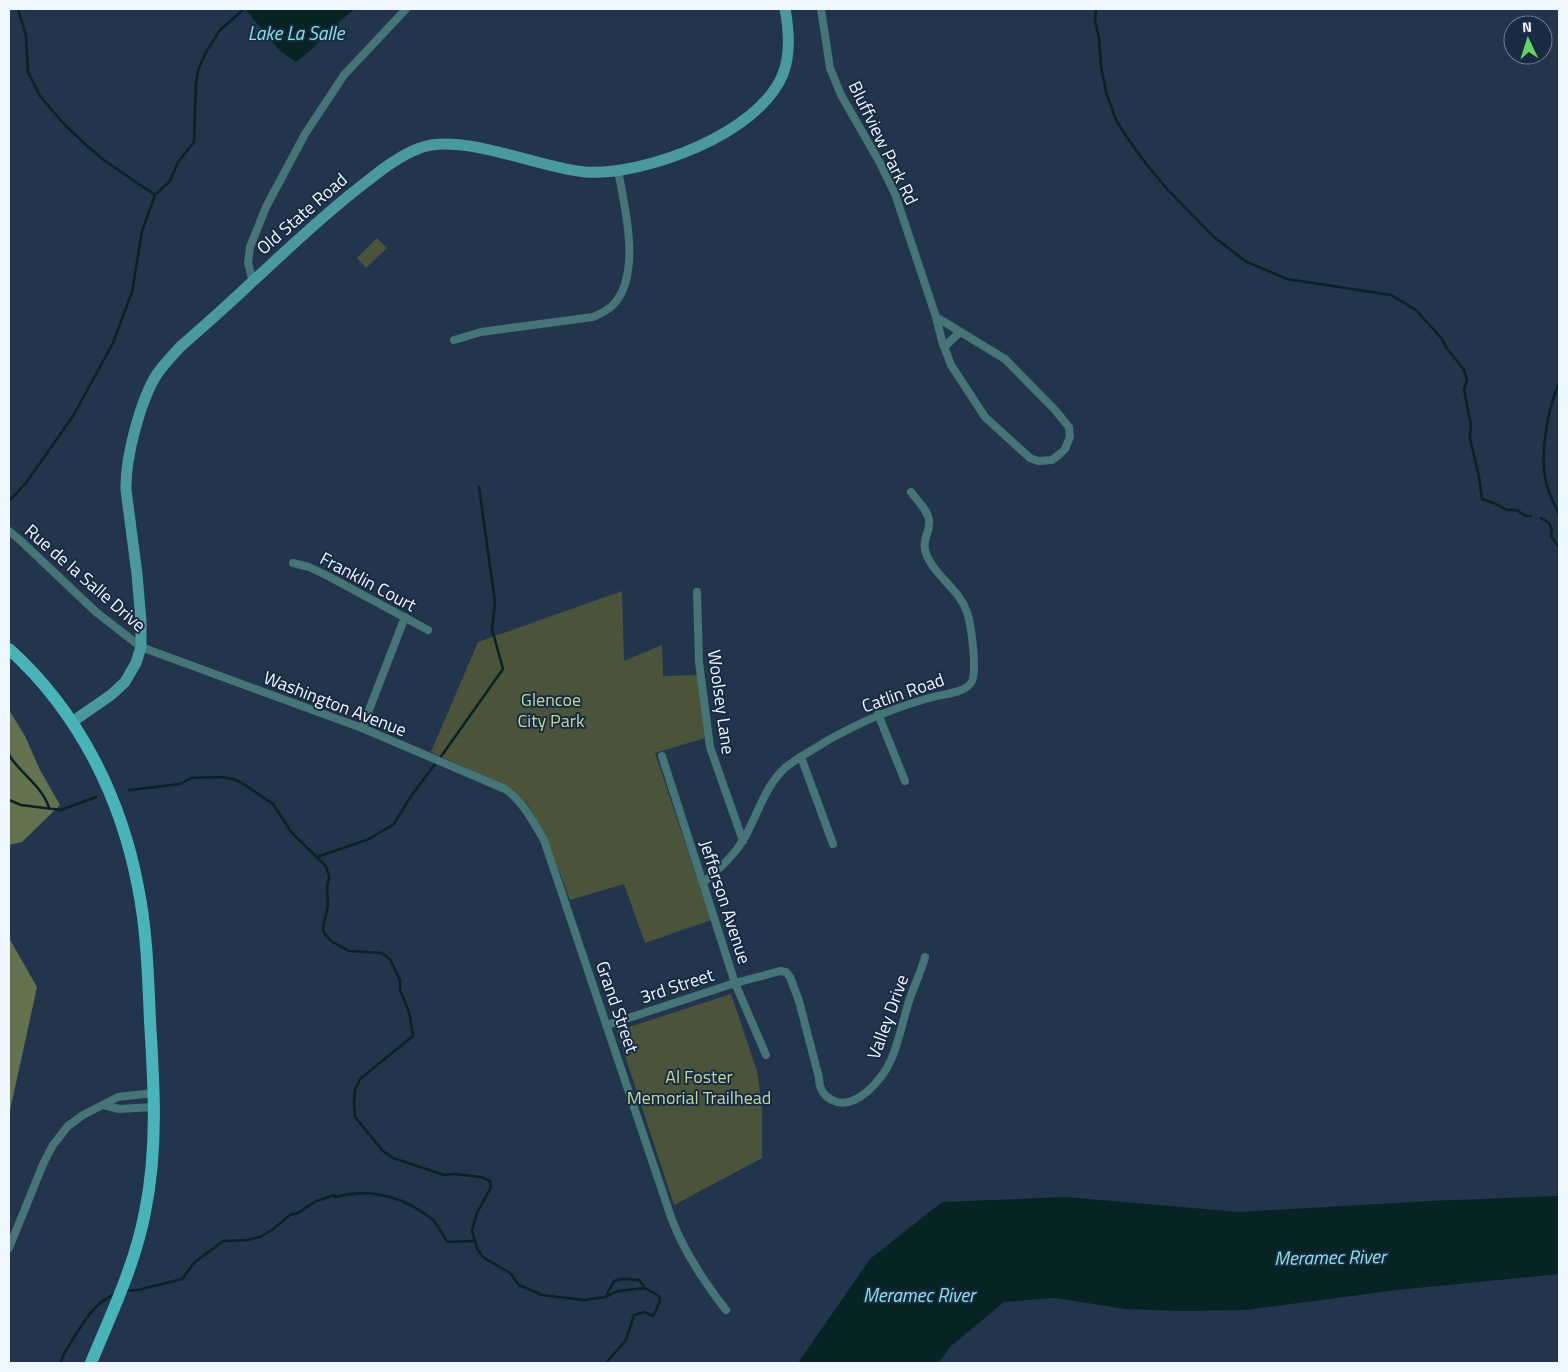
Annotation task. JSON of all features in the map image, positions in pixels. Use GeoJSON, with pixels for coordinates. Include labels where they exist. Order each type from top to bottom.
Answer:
{"type":"FeatureCollection","features":[{"type":"Feature","properties":{"kind":"main road"},"geometry":{"type":"LineString","coordinates":[[9,649],[34,674],[72,722],[92,756],[111,793],[118,813],[133,862],[141,905],[154,1093],[154,1148],[151,1176],[139,1239],[124,1284],[91,1363]]}},
{"type":"Feature","properties":{"kind":"street"},"geometry":{"type":"LineString","coordinates":[[253,282],[248,263],[250,247],[266,207],[305,134],[344,75],[406,9]]}},
{"type":"Feature","properties":{"kind":"street","name":"Old State Road"},"geometry":{"type":"LineString","coordinates":[[72,722],[111,695],[125,682],[136,663],[141,647],[138,582],[126,480],[127,468],[135,431],[151,386],[167,362],[180,348],[332,208],[392,163],[410,152],[425,146],[457,145],[570,170],[618,171],[649,164],[709,141],[741,124],[756,111],[779,82],[786,64],[788,37],[785,9]]}},
{"type":"Feature","properties":{"kind":"street","name":"Bluffview Park Rd"},"geometry":{"type":"LineString","coordinates":[[821,9],[830,68],[841,95],[880,163],[895,194],[951,364],[985,417],[1030,458],[1038,461],[1052,460],[1065,449],[1070,437],[1069,427],[1055,410],[1005,359],[936,317]]}},
{"type":"Feature","properties":{"kind":"street"},"geometry":{"type":"LineString","coordinates":[[454,340],[481,332],[593,317],[613,305],[624,286],[629,262],[625,209],[618,171]]}},
{"type":"Feature","properties":{"kind":"street"},"geometry":{"type":"LineString","coordinates":[[944,347],[960,332]]}},
{"type":"Feature","properties":{"kind":"street","name":"Catlin Road"},"geometry":{"type":"LineString","coordinates":[[703,882],[734,854],[743,841],[769,788],[786,767],[827,740],[878,714],[966,687],[974,677],[971,628],[967,611],[958,596],[928,558],[924,543],[930,524],[929,518],[911,492]]}},
{"type":"Feature","properties":{"kind":"street","name":"Rue de la Salle Drive"},"geometry":{"type":"LineString","coordinates":[[9,532],[21,540],[96,612],[141,647]]}},
{"type":"Feature","properties":{"kind":"street","name":"Franklin Court"},"geometry":{"type":"LineString","coordinates":[[293,563],[309,567],[328,576],[428,630]]}},
{"type":"Feature","properties":{"kind":"street","name":"Woolsey Lane"},"geometry":{"type":"LineString","coordinates":[[697,592],[699,662],[710,747],[743,841]]}},
{"type":"Feature","properties":{"kind":"street"},"geometry":{"type":"LineString","coordinates":[[362,728],[404,617]]}},
{"type":"Feature","properties":{"kind":"street","name":"Washington Avenue"},"geometry":{"type":"LineString","coordinates":[[141,647],[362,728],[505,789],[516,796]]}},
{"type":"Feature","properties":{"kind":"street"},"geometry":{"type":"LineString","coordinates":[[878,714],[905,781]]}},
{"type":"Feature","properties":{"kind":"street","name":"Jefferson Avenue"},"geometry":{"type":"LineString","coordinates":[[662,756],[735,983],[766,1055]]}},
{"type":"Feature","properties":{"kind":"street"},"geometry":{"type":"LineString","coordinates":[[802,757],[834,844]]}},
{"type":"Feature","properties":{"kind":"street","name":"Grand Street"},"geometry":{"type":"LineString","coordinates":[[516,796],[544,840],[672,1220],[681,1242],[704,1280],[726,1310]]}},
{"type":"Feature","properties":{"kind":"street","name":"Valley Drive"},"geometry":{"type":"LineString","coordinates":[[786,972],[790,977],[799,1001],[819,1078],[819,1086],[832,1100],[850,1102],[868,1091],[891,1061],[925,957]]}},
{"type":"Feature","properties":{"kind":"street","name":"3rd Street"},"geometry":{"type":"LineString","coordinates":[[607,1025],[735,983],[780,971],[786,972]]}},
{"type":"Feature","properties":{"kind":"street"},"geometry":{"type":"LineString","coordinates":[[9,1248],[44,1162],[68,1126],[83,1115],[118,1097],[154,1093]]}},
{"type":"Feature","properties":{"kind":"street"},"geometry":{"type":"LineString","coordinates":[[103,1106],[119,1109],[154,1107]]}},
{"type":"Feature","properties":{"kind":"green space"},"geometry":{"type":"Polygon","coordinates":[[[377,238],[387,248],[366,268],[357,258],[377,238]]]}},
{"type":"Feature","properties":{"kind":"green space","name":"Glencoe City Park"},"geometry":{"type":"Polygon","coordinates":[[[622,591],[624,661],[662,645],[663,676],[698,675],[705,738],[655,753],[711,920],[645,943],[624,884],[570,900],[548,841],[528,805],[512,789],[431,752],[478,642],[622,591]]]}},
{"type":"Feature","properties":{"kind":"green space"},"geometry":{"type":"Polygon","coordinates":[[[9,710],[25,736],[40,770],[60,805],[22,842],[9,845],[9,710]]]}},
{"type":"Feature","properties":{"kind":"green space"},"geometry":{"type":"Polygon","coordinates":[[[9,938],[37,987],[9,1115],[9,938]]]}},
{"type":"Feature","properties":{"kind":"green space","name":"Al Foster Memorial Trailhead"},"geometry":{"type":"Polygon","coordinates":[[[731,994],[757,1071],[762,1106],[762,1158],[674,1205],[617,1031],[731,994]]]}},
{"type":"Feature","properties":{"kind":"water","name":"Lake La Salle"},"geometry":{"type":"Polygon","coordinates":[[[245,9],[355,9],[296,62],[280,51],[245,9]]]}},
{"type":"Feature","properties":{"kind":"water","name":"Meramec River"},"geometry":{"type":"Polygon","coordinates":[[[1559,1196],[1559,1274],[1397,1290],[1246,1310],[1182,1311],[1125,1309],[1055,1298],[1004,1302],[950,1347],[939,1363],[798,1363],[870,1259],[942,1202],[1066,1197],[1239,1212],[1559,1196]]]}},
{"type":"Feature","properties":{"kind":"waterway"},"geometry":{"type":"LineString","coordinates":[[18,9],[26,36],[28,72],[40,96],[63,123],[86,145],[105,161],[155,195]]}},
{"type":"Feature","properties":{"kind":"waterway"},"geometry":{"type":"LineString","coordinates":[[9,501],[26,483],[73,416],[113,343],[132,292],[142,231],[155,195],[170,181],[178,162],[194,142],[198,70],[206,52],[220,30],[244,9]]}},
{"type":"Feature","properties":{"kind":"waterway"},"geometry":{"type":"LineString","coordinates":[[1096,9],[1095,22],[1099,38],[1101,66],[1106,92],[1116,120],[1147,165],[1167,189],[1213,236],[1245,261],[1287,279],[1391,295],[1416,310],[1442,339],[1464,370],[1467,380],[1464,389],[1471,425],[1470,438],[1482,499],[1507,510],[1517,510],[1525,516],[1531,516]]}},
{"type":"Feature","properties":{"kind":"waterway"},"geometry":{"type":"LineString","coordinates":[[1559,383],[1551,407],[1544,450],[1545,477],[1559,514]]}},
{"type":"Feature","properties":{"kind":"waterway"},"geometry":{"type":"LineString","coordinates":[[440,758],[503,669],[492,629],[495,602],[479,487]]}},
{"type":"Feature","properties":{"kind":"waterway"},"geometry":{"type":"LineString","coordinates":[[1541,518],[1549,523],[1552,530],[1551,536],[1559,547]]}},
{"type":"Feature","properties":{"kind":"waterway"},"geometry":{"type":"LineString","coordinates":[[9,755],[37,787],[49,808]]}},
{"type":"Feature","properties":{"kind":"waterway"},"geometry":{"type":"LineString","coordinates":[[317,857],[369,839],[394,824],[411,796],[436,763]]}},
{"type":"Feature","properties":{"kind":"waterway"},"geometry":{"type":"LineString","coordinates":[[129,790],[180,784],[191,778],[221,777],[233,779],[273,804],[292,833],[326,866],[329,877],[327,887],[328,906],[323,927],[324,933],[331,941],[349,951],[382,953],[390,959],[400,980],[400,990],[409,1012],[413,1036],[360,1079],[355,1090],[355,1117],[383,1151],[393,1158],[444,1175],[454,1174],[481,1177],[490,1181],[491,1187],[477,1213],[472,1231],[477,1249],[484,1258],[510,1273],[519,1285],[542,1295],[584,1300],[605,1297],[618,1291],[645,1288],[659,1296],[660,1302],[653,1316],[644,1312],[634,1315],[626,1340],[606,1363]]}},
{"type":"Feature","properties":{"kind":"waterway"},"geometry":{"type":"LineString","coordinates":[[9,800],[21,805],[61,810],[96,797]]}},
{"type":"Feature","properties":{"kind":"waterway"},"geometry":{"type":"LineString","coordinates":[[125,1291],[138,1290],[182,1279],[195,1262],[223,1241],[247,1240],[260,1237],[290,1215],[298,1213],[316,1201],[335,1195],[335,1197],[369,1193],[391,1197],[412,1206],[434,1221],[447,1242],[475,1241]]}},
{"type":"Feature","properties":{"kind":"waterway"},"geometry":{"type":"LineString","coordinates":[[606,1296],[614,1281],[622,1279],[639,1280],[645,1288]]}},
{"type":"Feature","properties":{"kind":"waterway"},"geometry":{"type":"LineString","coordinates":[[60,1363],[67,1348],[91,1313],[101,1302],[115,1294]]}}]}
